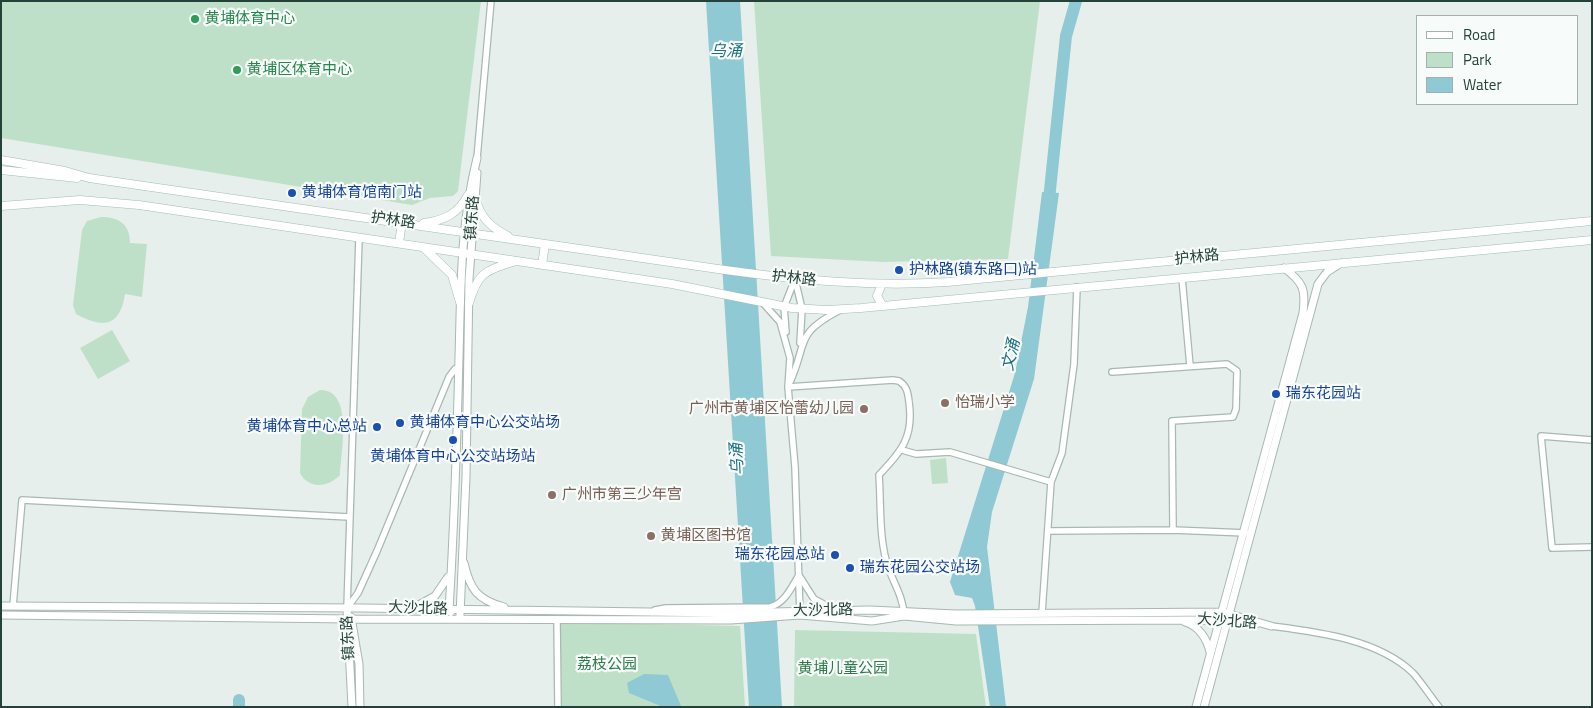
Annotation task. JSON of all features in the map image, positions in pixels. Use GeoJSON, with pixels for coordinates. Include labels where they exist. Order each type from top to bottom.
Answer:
{"type":"FeatureCollection","features":[{"type":"Feature","properties":{"kind":"main road","name":"护林路"},"geometry":{"type":"LineString","coordinates":[[1,160],[65,171],[90,178],[764,276],[882,284],[932,283],[1065,272],[1592,221]]}},
{"type":"Feature","properties":{"kind":"main road"},"geometry":{"type":"LineString","coordinates":[[1,170],[60,177],[90,178]]}},
{"type":"Feature","properties":{"kind":"main road"},"geometry":{"type":"LineString","coordinates":[[414,224],[440,221],[448,218],[471,196],[479,212],[490,225],[514,239]]}},
{"type":"Feature","properties":{"kind":"main road","name":"护林路"},"geometry":{"type":"LineString","coordinates":[[3,205],[74,201],[114,202],[672,284],[802,309],[882,306],[1016,292],[1592,240]]}},
{"type":"Feature","properties":{"kind":"main road"},"geometry":{"type":"LineString","coordinates":[[398,243],[402,222]]}},
{"type":"Feature","properties":{"kind":"main road"},"geometry":{"type":"LineString","coordinates":[[542,265],[545,244]]}},
{"type":"Feature","properties":{"kind":"main road"},"geometry":{"type":"LineString","coordinates":[[423,247],[452,275],[460,302]]}},
{"type":"Feature","properties":{"kind":"main road"},"geometry":{"type":"LineString","coordinates":[[469,303],[478,277],[494,268],[515,261]]}},
{"type":"Feature","properties":{"kind":"main road"},"geometry":{"type":"LineString","coordinates":[[882,284],[877,296],[882,306]]}},
{"type":"Feature","properties":{"kind":"street"},"geometry":{"type":"LineString","coordinates":[[477,158],[492,1]]}},
{"type":"Feature","properties":{"kind":"street","name":"镇东路"},"geometry":{"type":"LineString","coordinates":[[460,619],[466,477],[471,254],[468,232],[477,158]]}},
{"type":"Feature","properties":{"kind":"street","name":"镇东路"},"geometry":{"type":"LineString","coordinates":[[449,611],[459,368],[461,253],[468,232]]}},
{"type":"Feature","properties":{"kind":"street"},"geometry":{"type":"LineString","coordinates":[[347,608],[360,238]]}},
{"type":"Feature","properties":{"kind":"street"},"geometry":{"type":"LineString","coordinates":[[1204,707],[1252,535],[1318,284],[1327,272],[1342,263]]}},
{"type":"Feature","properties":{"kind":"street"},"geometry":{"type":"LineString","coordinates":[[1196,707],[1303,312],[1304,298],[1302,285],[1297,278],[1284,268]]}},
{"type":"Feature","properties":{"kind":"street"},"geometry":{"type":"LineString","coordinates":[[1182,278],[1190,366]]}},
{"type":"Feature","properties":{"kind":"street"},"geometry":{"type":"LineString","coordinates":[[786,342],[784,307],[795,279]]}},
{"type":"Feature","properties":{"kind":"street"},"geometry":{"type":"LineString","coordinates":[[788,387],[798,365],[802,309],[795,279]]}},
{"type":"Feature","properties":{"kind":"street"},"geometry":{"type":"LineString","coordinates":[[1042,614],[1051,482],[1062,453],[1074,364],[1077,287]]}},
{"type":"Feature","properties":{"kind":"street"},"geometry":{"type":"LineString","coordinates":[[764,303],[780,322],[790,358],[788,387],[795,467],[800,613]]}},
{"type":"Feature","properties":{"kind":"street"},"geometry":{"type":"LineString","coordinates":[[799,350],[803,340],[815,325],[842,309]]}},
{"type":"Feature","properties":{"kind":"street"},"geometry":{"type":"LineString","coordinates":[[1112,372],[1227,364],[1233,367],[1238,375],[1236,409],[1233,416],[1227,418],[1172,421],[1173,530]]}},
{"type":"Feature","properties":{"kind":"street"},"geometry":{"type":"LineString","coordinates":[[347,608],[358,593],[377,551],[449,377],[452,372],[459,368]]}},
{"type":"Feature","properties":{"kind":"street"},"geometry":{"type":"LineString","coordinates":[[788,387],[899,381],[908,391],[909,431],[902,450],[879,475],[886,562],[900,591],[904,613]]}},
{"type":"Feature","properties":{"kind":"street"},"geometry":{"type":"LineString","coordinates":[[1592,440],[1541,436],[1552,548],[1592,546]]}},
{"type":"Feature","properties":{"kind":"street"},"geometry":{"type":"LineString","coordinates":[[902,450],[916,454],[950,452],[1051,482]]}},
{"type":"Feature","properties":{"kind":"street"},"geometry":{"type":"LineString","coordinates":[[13,606],[22,500],[349,517]]}},
{"type":"Feature","properties":{"kind":"street"},"geometry":{"type":"LineString","coordinates":[[1048,531],[1173,530],[1252,535]]}},
{"type":"Feature","properties":{"kind":"street"},"geometry":{"type":"LineString","coordinates":[[451,553],[462,553],[470,581],[478,596],[493,604],[512,610]]}},
{"type":"Feature","properties":{"kind":"street"},"geometry":{"type":"LineString","coordinates":[[412,609],[428,601],[442,588],[447,581],[451,562]]}},
{"type":"Feature","properties":{"kind":"street"},"geometry":{"type":"LineString","coordinates":[[738,610],[777,606],[785,598],[799,575]]}},
{"type":"Feature","properties":{"kind":"street"},"geometry":{"type":"LineString","coordinates":[[799,575],[814,599],[837,611]]}},
{"type":"Feature","properties":{"kind":"street","name":"大沙北路"},"geometry":{"type":"LineString","coordinates":[[1,606],[347,608],[449,611],[645,612],[738,610],[784,614]]}},
{"type":"Feature","properties":{"kind":"street","name":"镇东路"},"geometry":{"type":"LineString","coordinates":[[347,608],[359,664],[360,707]]}},
{"type":"Feature","properties":{"kind":"street"},"geometry":{"type":"LineString","coordinates":[[449,611],[460,619]]}},
{"type":"Feature","properties":{"kind":"street","name":"大沙北路"},"geometry":{"type":"LineString","coordinates":[[1,615],[350,619],[731,620],[837,611],[932,612],[1017,618],[1042,614],[1230,612],[1271,626]]}},
{"type":"Feature","properties":{"kind":"street","name":"大沙北路"},"geometry":{"type":"LineString","coordinates":[[800,613],[872,620],[904,613],[956,620],[1017,618],[1219,620],[1271,626]]}},
{"type":"Feature","properties":{"kind":"street","name":"镇东路"},"geometry":{"type":"LineString","coordinates":[[350,619],[352,707]]}},
{"type":"Feature","properties":{"kind":"street"},"geometry":{"type":"LineString","coordinates":[[557,619],[558,707]]}},
{"type":"Feature","properties":{"kind":"street"},"geometry":{"type":"LineString","coordinates":[[1180,620],[1197,629],[1208,642],[1210,653]]}},
{"type":"Feature","properties":{"kind":"street"},"geometry":{"type":"LineString","coordinates":[[1271,626],[1342,637],[1368,647],[1395,661],[1412,673],[1439,707]]}},
{"type":"Feature","properties":{"kind":"green space","name":"黄埔区体育中心"},"geometry":{"type":"Polygon","coordinates":[[[1,1],[481,1],[458,191],[453,196],[430,198],[412,205],[1,138],[1,1]]]}},
{"type":"Feature","properties":{"kind":"green space"},"geometry":{"type":"Polygon","coordinates":[[[754,1],[1040,1],[1008,259],[883,262],[771,256],[754,1]]]}},
{"type":"Feature","properties":{"kind":"green space"},"geometry":{"type":"Polygon","coordinates":[[[101,217],[113,218],[126,226],[130,243],[147,244],[142,297],[125,294],[119,313],[114,319],[102,323],[85,319],[76,314],[73,305],[82,230],[87,221],[101,217]]]}},
{"type":"Feature","properties":{"kind":"green space"},"geometry":{"type":"Polygon","coordinates":[[[112,330],[130,361],[98,379],[80,348],[112,330]]]}},
{"type":"Feature","properties":{"kind":"green space"},"geometry":{"type":"Polygon","coordinates":[[[320,390],[331,392],[338,400],[342,411],[343,438],[340,475],[330,482],[319,485],[308,482],[300,473],[302,409],[308,397],[320,390]]]}},
{"type":"Feature","properties":{"kind":"green space"},"geometry":{"type":"Polygon","coordinates":[[[946,458],[948,483],[932,484],[930,460],[946,458]]]}},
{"type":"Feature","properties":{"kind":"green space","name":"荔枝公园"},"geometry":{"type":"Polygon","coordinates":[[[560,622],[740,626],[745,707],[562,707],[560,622]]]}},
{"type":"Feature","properties":{"kind":"green space","name":"黄埔儿童公园"},"geometry":{"type":"Polygon","coordinates":[[[795,630],[976,634],[986,707],[794,707],[795,630]]]}},
{"type":"Feature","properties":{"kind":"water","name":"乌涌"},"geometry":{"type":"Polygon","coordinates":[[[706,1],[740,1],[782,707],[749,707],[706,1]]]}},
{"type":"Feature","properties":{"kind":"water"},"geometry":{"type":"Polygon","coordinates":[[[1042,192],[1059,193],[1034,379],[992,512],[987,547],[1006,707],[990,707],[975,606],[972,598],[955,595],[950,582],[1015,373],[1028,307],[1042,192]]]}},
{"type":"Feature","properties":{"kind":"water"},"geometry":{"type":"Polygon","coordinates":[[[644,674],[668,675],[681,706],[663,707],[629,693],[627,683],[644,674]]]}},
{"type":"Feature","properties":{"kind":"waterway","name":"文涌"},"geometry":{"type":"LineString","coordinates":[[1048,209],[1066,36],[1076,1]]}},
{"type":"Feature","properties":{"kind":"waterway"},"geometry":{"type":"LineString","coordinates":[[239,700],[239,707]]}},
{"type":"Feature","properties":{"kind":"place","name":"黄埔体育中心"},"geometry":{"type":"Point","coordinates":[195,19]}},
{"type":"Feature","properties":{"kind":"place","name":"黄埔区体育中心"},"geometry":{"type":"Point","coordinates":[237,70]}},
{"type":"Feature","properties":{"kind":"place","name":"黄埔体育馆南门站"},"geometry":{"type":"Point","coordinates":[292,193]}},
{"type":"Feature","properties":{"kind":"place","name":"护林路(镇东路口)站"},"geometry":{"type":"Point","coordinates":[899,270]}},
{"type":"Feature","properties":{"kind":"place","name":"瑞东花园站"},"geometry":{"type":"Point","coordinates":[1276,394]}},
{"type":"Feature","properties":{"kind":"place","name":"怡瑞小学"},"geometry":{"type":"Point","coordinates":[945,403]}},
{"type":"Feature","properties":{"kind":"place","name":"广州市黄埔区怡蕾幼儿园"},"geometry":{"type":"Point","coordinates":[864,409]}},
{"type":"Feature","properties":{"kind":"place","name":"黄埔体育中心公交站场"},"geometry":{"type":"Point","coordinates":[400,423]}},
{"type":"Feature","properties":{"kind":"place","name":"黄埔体育中心总站"},"geometry":{"type":"Point","coordinates":[377,427]}},
{"type":"Feature","properties":{"kind":"place","name":"黄埔体育中心公交站场站"},"geometry":{"type":"Point","coordinates":[453,440]}},
{"type":"Feature","properties":{"kind":"place","name":"广州市第三少年宫"},"geometry":{"type":"Point","coordinates":[552,495]}},
{"type":"Feature","properties":{"kind":"place","name":"黄埔区图书馆"},"geometry":{"type":"Point","coordinates":[651,536]}},
{"type":"Feature","properties":{"kind":"place","name":"瑞东花园总站"},"geometry":{"type":"Point","coordinates":[835,555]}},
{"type":"Feature","properties":{"kind":"place","name":"瑞东花园公交站场"},"geometry":{"type":"Point","coordinates":[850,568]}}]}
